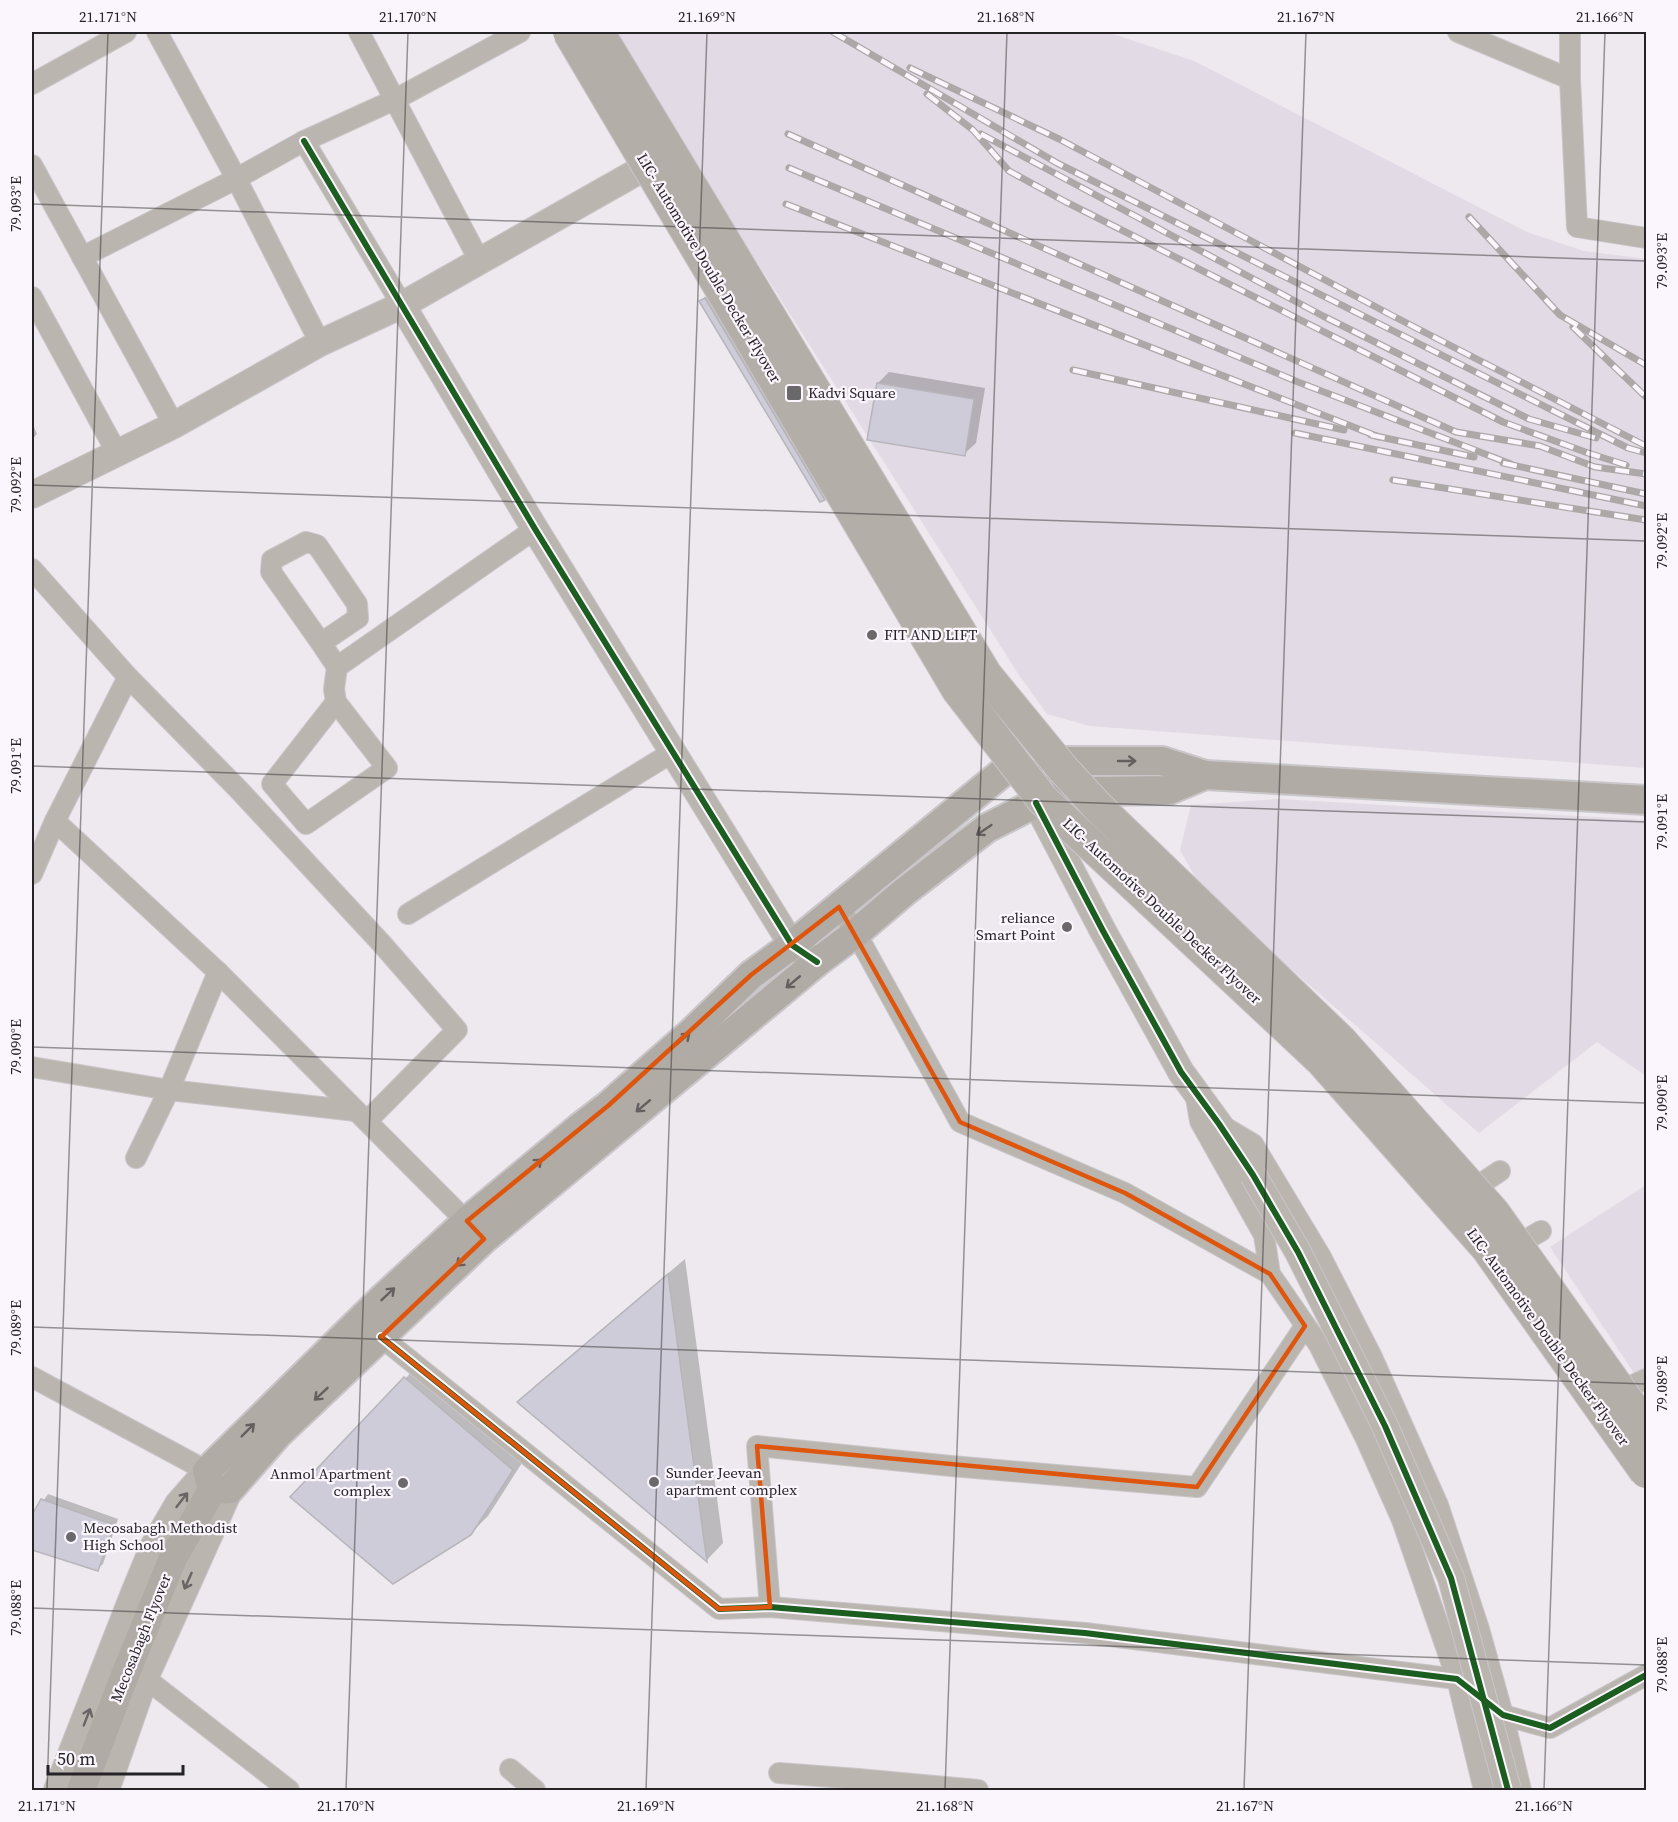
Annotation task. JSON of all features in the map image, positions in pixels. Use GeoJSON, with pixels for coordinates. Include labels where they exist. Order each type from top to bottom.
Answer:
{"type":"FeatureCollection","features":[{"type":"Feature","properties":{"kind":"main road"},"geometry":{"type":"LineString","coordinates":[[560,32],[948,693],[1036,803],[1314,1066],[1483,1255],[1647,1486]]}},
{"type":"Feature","properties":{"kind":"main road","name":"LIC- Automotive Double Decker Flyover"},"geometry":{"type":"LineString","coordinates":[[569,32],[958,690],[1043,800],[1321,1060],[1487,1248],[1647,1472]]}},
{"type":"Feature","properties":{"kind":"main road","name":"LIC- Automotive Double Decker Flyover"},"geometry":{"type":"LineString","coordinates":[[598,32],[986,675],[1063,769],[1098,807],[1341,1041],[1494,1213],[1647,1427]]}},
{"type":"Feature","properties":{"kind":"main road"},"geometry":{"type":"LineString","coordinates":[[609,32],[993,669],[1068,761],[1096,791],[1493,1176],[1641,1391]]}},
{"type":"Feature","properties":{"kind":"main road"},"geometry":{"type":"LineString","coordinates":[[214,1487],[278,1434],[381,1337],[475,1230],[579,1128],[609,1105],[692,1032],[751,975],[792,945],[1008,768],[1068,761],[1162,761],[1205,775],[1647,800]]}},
{"type":"Feature","properties":{"kind":"main road"},"geometry":{"type":"LineString","coordinates":[[214,1487],[383,1298],[475,1230],[987,828],[1036,803],[1096,791],[1169,790],[1205,775]]}},
{"type":"Feature","properties":{"kind":"main road","name":"Mecosabagh Flyover"},"geometry":{"type":"LineString","coordinates":[[81,1791],[173,1558],[214,1487]]}},
{"type":"Feature","properties":{"kind":"street"},"geometry":{"type":"LineString","coordinates":[[32,84],[95,39],[126,32]]}},
{"type":"Feature","properties":{"kind":"street"},"geometry":{"type":"LineString","coordinates":[[158,32],[320,343]]}},
{"type":"Feature","properties":{"kind":"street"},"geometry":{"type":"LineString","coordinates":[[359,32],[479,260]]}},
{"type":"Feature","properties":{"kind":"street"},"geometry":{"type":"LineString","coordinates":[[82,257],[304,141],[394,100],[520,32]]}},
{"type":"Feature","properties":{"kind":"street"},"geometry":{"type":"LineString","coordinates":[[1458,32],[1570,80]]}},
{"type":"Feature","properties":{"kind":"street"},"geometry":{"type":"LineString","coordinates":[[1570,32],[1570,80],[1578,226],[1647,238]]}},
{"type":"Feature","properties":{"kind":"street"},"geometry":{"type":"LineString","coordinates":[[304,141],[535,529],[792,945],[817,962]]}},
{"type":"Feature","properties":{"kind":"street"},"geometry":{"type":"LineString","coordinates":[[32,495],[174,425],[320,343],[402,305],[680,147]]}},
{"type":"Feature","properties":{"kind":"street"},"geometry":{"type":"LineString","coordinates":[[32,165],[174,425]]}},
{"type":"Feature","properties":{"kind":"street"},"geometry":{"type":"LineString","coordinates":[[32,297],[117,453]]}},
{"type":"Feature","properties":{"kind":"street"},"geometry":{"type":"LineString","coordinates":[[336,702],[272,784],[306,824],[387,768],[336,702],[334,689],[338,666],[535,529]]}},
{"type":"Feature","properties":{"kind":"street"},"geometry":{"type":"LineString","coordinates":[[321,643],[358,618],[359,613],[357,604],[317,545],[306,542],[272,560],[271,572],[321,643],[338,666]]}},
{"type":"Feature","properties":{"kind":"street"},"geometry":{"type":"LineString","coordinates":[[32,569],[128,677],[239,790],[382,944],[457,1030],[361,1116],[169,1090],[32,1067]]}},
{"type":"Feature","properties":{"kind":"street"},"geometry":{"type":"LineString","coordinates":[[32,874],[55,821],[128,677]]}},
{"type":"Feature","properties":{"kind":"street"},"geometry":{"type":"LineString","coordinates":[[408,914],[673,752]]}},
{"type":"Feature","properties":{"kind":"street"},"geometry":{"type":"LineString","coordinates":[[1036,803],[1181,1072],[1253,1175],[1298,1252],[1385,1426],[1451,1578],[1508,1791]]}},
{"type":"Feature","properties":{"kind":"street"},"geometry":{"type":"LineString","coordinates":[[55,821],[218,972],[475,1230]]}},
{"type":"Feature","properties":{"kind":"street"},"geometry":{"type":"LineString","coordinates":[[839,907],[856,933],[960,1122],[1125,1193],[1270,1274]]}},
{"type":"Feature","properties":{"kind":"street"},"geometry":{"type":"LineString","coordinates":[[136,1158],[169,1090],[218,972]]}},
{"type":"Feature","properties":{"kind":"street"},"geometry":{"type":"LineString","coordinates":[[1194,1090],[1200,1121],[1264,1235],[1270,1274],[1319,1345],[1365,1437],[1401,1520],[1457,1679],[1484,1791]]}},
{"type":"Feature","properties":{"kind":"street"},"geometry":{"type":"LineString","coordinates":[[1219,1124],[1253,1144],[1321,1257],[1372,1357],[1438,1505],[1479,1629],[1521,1791]]}},
{"type":"Feature","properties":{"kind":"street"},"geometry":{"type":"LineString","coordinates":[[770,1607],[757,1446],[951,1466],[1197,1487],[1305,1326]]}},
{"type":"Feature","properties":{"kind":"street"},"geometry":{"type":"LineString","coordinates":[[381,1337],[719,1609],[770,1607],[1085,1633],[1457,1679],[1503,1715],[1550,1728],[1647,1675]]}},
{"type":"Feature","properties":{"kind":"street"},"geometry":{"type":"LineString","coordinates":[[32,1377],[214,1487]]}},
{"type":"Feature","properties":{"kind":"street"},"geometry":{"type":"LineString","coordinates":[[106,1791],[214,1487]]}},
{"type":"Feature","properties":{"kind":"street"},"geometry":{"type":"LineString","coordinates":[[57,1791],[153,1547],[178,1504],[214,1487]]}},
{"type":"Feature","properties":{"kind":"street"},"geometry":{"type":"LineString","coordinates":[[145,1678],[289,1791]]}},
{"type":"Feature","properties":{"kind":"street"},"geometry":{"type":"LineString","coordinates":[[510,1769],[535,1791]]}},
{"type":"Feature","properties":{"kind":"street"},"geometry":{"type":"LineString","coordinates":[[779,1773],[978,1791]]}},
{"type":"Feature","properties":{"kind":"highlighted area"},"geometry":{"type":"Polygon","coordinates":[[[839,907],[960,1122],[1125,1193],[1270,1274],[1305,1326],[1197,1487],[757,1446],[770,1607],[719,1609],[381,1337],[484,1239],[467,1221],[609,1105],[751,975],[839,907]]]}},
{"type":"Feature","properties":{"kind":"shaded area"},"geometry":{"type":"Polygon","coordinates":[[[611,32],[1107,32],[1194,61],[1527,232],[1584,251],[1646,259],[1646,768],[1090,726],[1047,714],[1019,675],[611,32]]]}},
{"type":"Feature","properties":{"kind":"shaded area"},"geometry":{"type":"Polygon","coordinates":[[[1279,799],[1646,820],[1646,1076],[1597,1042],[1479,1133],[1204,893],[1180,850],[1191,805],[1279,799]]]}},
{"type":"Feature","properties":{"kind":"shaded area"},"geometry":{"type":"Polygon","coordinates":[[[1646,1185],[1646,1391],[1550,1247],[1646,1185]]]}},
{"type":"Feature","properties":{"kind":"building"},"geometry":{"type":"Polygon","coordinates":[[[705,298],[825,500],[820,502],[699,301],[705,298]]]}},
{"type":"Feature","properties":{"kind":"building"},"geometry":{"type":"Polygon","coordinates":[[[877,383],[974,399],[965,456],[867,440],[877,383]]]}},
{"type":"Feature","properties":{"kind":"building","name":"Sunder Jeevan apartment complex"},"geometry":{"type":"Polygon","coordinates":[[[668,1274],[707,1562],[517,1402],[668,1274]]]}},
{"type":"Feature","properties":{"kind":"building","name":"Anmol Apartment complex"},"geometry":{"type":"Polygon","coordinates":[[[404,1377],[513,1470],[471,1535],[393,1584],[290,1497],[404,1377]]]}},
{"type":"Feature","properties":{"kind":"building","name":"Mecosabagh Methodist High School"},"geometry":{"type":"Polygon","coordinates":[[[41,1499],[114,1525],[98,1571],[32,1550],[32,1515],[41,1499]]]}},
{"type":"Feature","properties":{"kind":"railway"},"geometry":{"type":"LineString","coordinates":[[576,32],[921,612],[986,717],[1062,806],[1281,1008],[1374,1106],[1497,1251],[1548,1316],[1646,1458]]}},
{"type":"Feature","properties":{"kind":"railway"},"geometry":{"type":"LineString","coordinates":[[588,32],[995,711],[1070,798],[1289,1001],[1382,1098],[1505,1244],[1557,1310],[1646,1439]]}},
{"type":"Feature","properties":{"kind":"railway"},"geometry":{"type":"LineString","coordinates":[[833,32],[1057,163],[1628,448],[1646,453]]}},
{"type":"Feature","properties":{"kind":"railway"},"geometry":{"type":"LineString","coordinates":[[910,68],[1059,139],[1393,316],[1646,446]]}},
{"type":"Feature","properties":{"kind":"railway"},"geometry":{"type":"LineString","coordinates":[[927,94],[973,130],[1009,171],[1066,202],[1503,422],[1626,465]]}},
{"type":"Feature","properties":{"kind":"railway"},"geometry":{"type":"LineString","coordinates":[[788,134],[1456,432],[1540,446],[1595,467],[1646,474]]}},
{"type":"Feature","properties":{"kind":"railway"},"geometry":{"type":"LineString","coordinates":[[981,134],[1323,316],[1529,419],[1596,438]]}},
{"type":"Feature","properties":{"kind":"railway"},"geometry":{"type":"LineString","coordinates":[[789,168],[1298,382],[1511,464]]}},
{"type":"Feature","properties":{"kind":"railway"},"geometry":{"type":"LineString","coordinates":[[786,204],[1379,437]]}},
{"type":"Feature","properties":{"kind":"railway"},"geometry":{"type":"LineString","coordinates":[[1469,217],[1560,315],[1646,365]]}},
{"type":"Feature","properties":{"kind":"railway"},"geometry":{"type":"LineString","coordinates":[[1573,327],[1646,397]]}},
{"type":"Feature","properties":{"kind":"railway"},"geometry":{"type":"LineString","coordinates":[[1073,370],[1344,430]]}},
{"type":"Feature","properties":{"kind":"railway"},"geometry":{"type":"LineString","coordinates":[[1295,433],[1646,506]]}},
{"type":"Feature","properties":{"kind":"railway"},"geometry":{"type":"LineString","coordinates":[[1371,435],[1474,457]]}},
{"type":"Feature","properties":{"kind":"railway"},"geometry":{"type":"LineString","coordinates":[[1503,463],[1646,494]]}},
{"type":"Feature","properties":{"kind":"railway"},"geometry":{"type":"LineString","coordinates":[[1393,480],[1646,520]]}},
{"type":"Feature","properties":{"kind":"cycle path"},"geometry":{"type":"LineString","coordinates":[[304,141],[535,529],[792,945],[817,962]]}},
{"type":"Feature","properties":{"kind":"cycle path"},"geometry":{"type":"LineString","coordinates":[[1036,803],[1181,1072],[1253,1175],[1298,1252],[1385,1426],[1451,1578],[1508,1790]]}},
{"type":"Feature","properties":{"kind":"cycle path"},"geometry":{"type":"LineString","coordinates":[[381,1337],[719,1609],[770,1607],[1085,1633],[1457,1679],[1503,1715],[1550,1728],[1646,1675]]}},
{"type":"Feature","properties":{"kind":"place","name":"Kadvi Square"},"geometry":{"type":"Point","coordinates":[794,393]}},
{"type":"Feature","properties":{"kind":"place","name":"FIT AND LIFT"},"geometry":{"type":"Point","coordinates":[872,635]}},
{"type":"Feature","properties":{"kind":"place","name":"reliance Smart Point"},"geometry":{"type":"Point","coordinates":[1067,927]}},
{"type":"Feature","properties":{"kind":"place","name":"Sunder Jeevan apartment complex"},"geometry":{"type":"Point","coordinates":[654,1482]}},
{"type":"Feature","properties":{"kind":"place","name":"Anmol Apartment complex"},"geometry":{"type":"Point","coordinates":[403,1483]}},
{"type":"Feature","properties":{"kind":"place","name":"Mecosabagh Methodist High School"},"geometry":{"type":"Point","coordinates":[71,1537]}}]}
